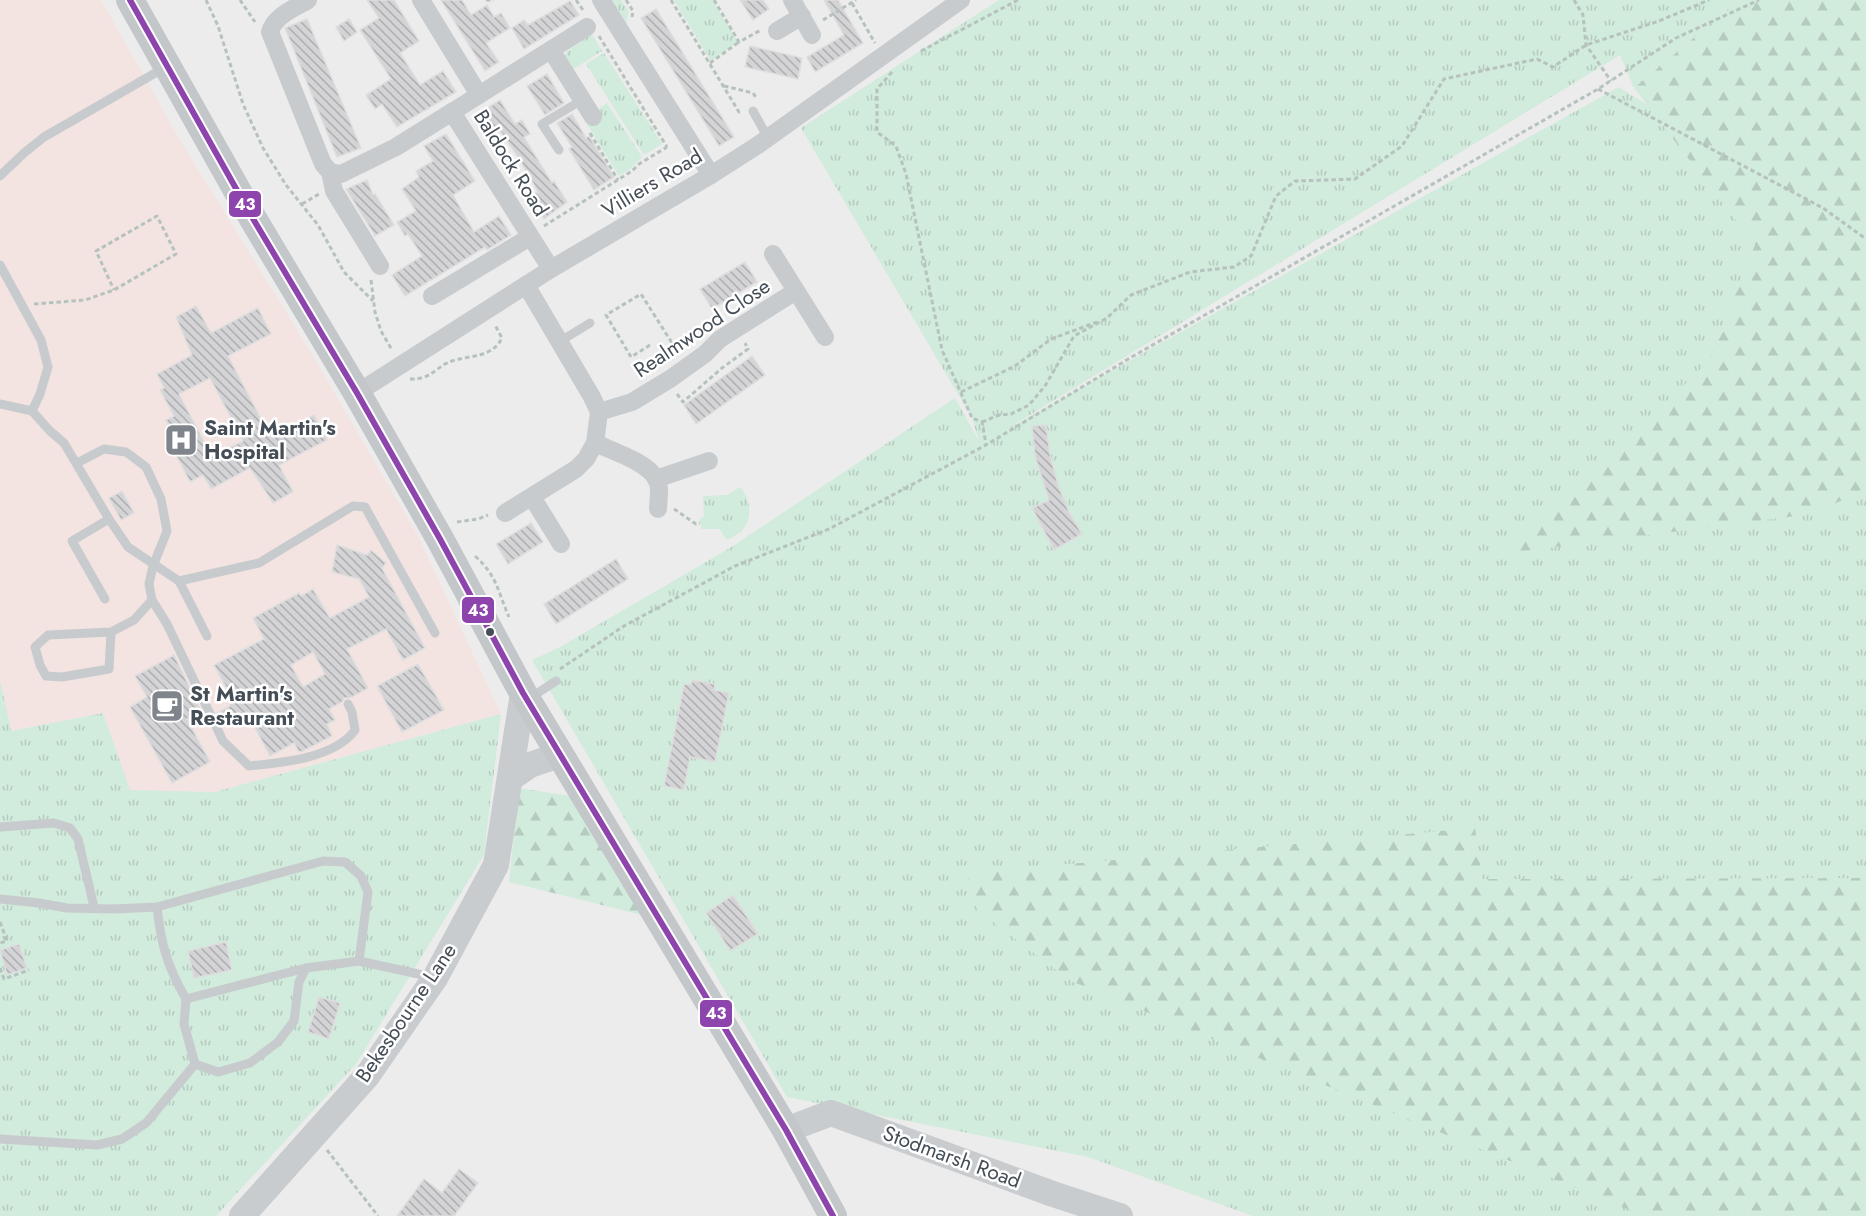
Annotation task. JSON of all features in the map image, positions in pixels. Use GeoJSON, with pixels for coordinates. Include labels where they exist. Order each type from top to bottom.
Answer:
{"type":"FeatureCollection","features":[{"type":"Feature","properties":{"kind":"main road"},"geometry":{"type":"LineString","coordinates":[[130,0],[252,217],[357,393],[440,539],[525,697],[786,1130],[833,1216]]}},
{"type":"Feature","properties":{"kind":"street"},"geometry":{"type":"LineString","coordinates":[[308,0],[279,18],[271,28],[272,39],[323,164],[330,172],[334,190],[380,266]]}},
{"type":"Feature","properties":{"kind":"street","name":"Baldock Road"},"geometry":{"type":"LineString","coordinates":[[421,0],[478,95],[452,112],[536,232],[551,269]]}},
{"type":"Feature","properties":{"kind":"street"},"geometry":{"type":"LineString","coordinates":[[601,0],[711,175]]}},
{"type":"Feature","properties":{"kind":"street"},"geometry":{"type":"LineString","coordinates":[[777,32],[807,26],[792,0]]}},
{"type":"Feature","properties":{"kind":"street","name":"Villiers Road"},"geometry":{"type":"LineString","coordinates":[[357,393],[551,269],[711,175],[768,138],[962,0]]}},
{"type":"Feature","properties":{"kind":"street"},"geometry":{"type":"LineString","coordinates":[[478,95],[590,26]]}},
{"type":"Feature","properties":{"kind":"street"},"geometry":{"type":"LineString","coordinates":[[551,50],[588,110]]}},
{"type":"Feature","properties":{"kind":"street"},"geometry":{"type":"LineString","coordinates":[[330,172],[341,174],[396,147],[452,112]]}},
{"type":"Feature","properties":{"kind":"street","name":"Baldock Road"},"geometry":{"type":"LineString","coordinates":[[432,296],[536,232]]}},
{"type":"Feature","properties":{"kind":"street","name":"Realmwood Close"},"geometry":{"type":"LineString","coordinates":[[773,254],[825,337]]}},
{"type":"Feature","properties":{"kind":"street"},"geometry":{"type":"LineString","coordinates":[[505,513],[576,469],[586,459],[595,443],[599,412],[526,285]]}},
{"type":"Feature","properties":{"kind":"street","name":"Realmwood Close"},"geometry":{"type":"LineString","coordinates":[[599,412],[632,402],[688,368],[720,339],[796,291]]}},
{"type":"Feature","properties":{"kind":"street"},"geometry":{"type":"LineString","coordinates":[[595,443],[638,463],[656,479],[659,492],[658,507]]}},
{"type":"Feature","properties":{"kind":"street"},"geometry":{"type":"LineString","coordinates":[[656,479],[709,461]]}},
{"type":"Feature","properties":{"kind":"street"},"geometry":{"type":"LineString","coordinates":[[532,497],[561,544]]}},
{"type":"Feature","properties":{"kind":"street","name":"Bekesbourne Lane"},"geometry":{"type":"LineString","coordinates":[[242,1216],[367,1076],[435,978],[496,865],[525,697]]}},
{"type":"Feature","properties":{"kind":"street"},"geometry":{"type":"LineString","coordinates":[[511,778],[530,765],[559,754]]}},
{"type":"Feature","properties":{"kind":"street","name":"Stodmarsh Road"},"geometry":{"type":"LineString","coordinates":[[786,1130],[831,1113],[1120,1216]]}},
{"type":"Feature","properties":{"kind":"lane"},"geometry":{"type":"LineString","coordinates":[[0,176],[44,137],[166,67]]}},
{"type":"Feature","properties":{"kind":"lane"},"geometry":{"type":"LineString","coordinates":[[559,150],[542,124],[588,110]]}},
{"type":"Feature","properties":{"kind":"lane"},"geometry":{"type":"LineString","coordinates":[[753,111],[768,138]]}},
{"type":"Feature","properties":{"kind":"lane"},"geometry":{"type":"LineString","coordinates":[[0,265],[41,340],[48,367],[32,411]]}},
{"type":"Feature","properties":{"kind":"lane"},"geometry":{"type":"LineString","coordinates":[[559,342],[590,323]]}},
{"type":"Feature","properties":{"kind":"lane"},"geometry":{"type":"LineString","coordinates":[[0,404],[32,411],[64,443],[128,547],[153,566],[179,581],[207,636]]}},
{"type":"Feature","properties":{"kind":"lane"},"geometry":{"type":"LineString","coordinates":[[77,463],[104,449],[126,452],[146,467],[161,499],[167,531],[153,566],[149,584],[152,600],[223,741],[249,766],[307,758],[348,739],[355,729],[348,704]]}},
{"type":"Feature","properties":{"kind":"lane"},"geometry":{"type":"LineString","coordinates":[[179,581],[259,563],[352,506],[365,507],[435,633]]}},
{"type":"Feature","properties":{"kind":"lane"},"geometry":{"type":"LineString","coordinates":[[105,599],[72,541],[109,519]]}},
{"type":"Feature","properties":{"kind":"lane"},"geometry":{"type":"LineString","coordinates":[[111,633],[109,669],[62,677],[46,676],[35,647],[48,635],[111,633],[134,620],[152,600]]}},
{"type":"Feature","properties":{"kind":"lane"},"geometry":{"type":"LineString","coordinates":[[525,697],[556,681]]}},
{"type":"Feature","properties":{"kind":"lane"},"geometry":{"type":"LineString","coordinates":[[0,827],[54,823],[70,828],[78,838],[94,907]]}},
{"type":"Feature","properties":{"kind":"lane"},"geometry":{"type":"LineString","coordinates":[[0,899],[68,908],[157,907],[323,861],[345,862],[361,876],[368,892],[359,962]]}},
{"type":"Feature","properties":{"kind":"lane"},"geometry":{"type":"LineString","coordinates":[[157,907],[159,932],[170,971],[186,999],[184,1024],[195,1064]]}},
{"type":"Feature","properties":{"kind":"lane"},"geometry":{"type":"LineString","coordinates":[[186,999],[306,968],[359,962],[435,978]]}},
{"type":"Feature","properties":{"kind":"lane"},"geometry":{"type":"LineString","coordinates":[[195,1064],[218,1072],[250,1063],[278,1042],[294,1021],[299,982],[306,968]]}},
{"type":"Feature","properties":{"kind":"lane"},"geometry":{"type":"LineString","coordinates":[[0,1139],[96,1145],[122,1139],[146,1123],[195,1064]]}},
{"type":"Feature","properties":{"kind":"path"},"geometry":{"type":"LineString","coordinates":[[206,0],[218,26],[239,94],[256,133],[286,184],[321,230],[344,272],[373,301]]}},
{"type":"Feature","properties":{"kind":"path"},"geometry":{"type":"LineString","coordinates":[[240,0],[255,22],[271,28]]}},
{"type":"Feature","properties":{"kind":"path"},"geometry":{"type":"LineString","coordinates":[[486,0],[494,0]]}},
{"type":"Feature","properties":{"kind":"path"},"geometry":{"type":"LineString","coordinates":[[536,232],[667,147],[576,0]]}},
{"type":"Feature","properties":{"kind":"path"},"geometry":{"type":"LineString","coordinates":[[671,0],[739,112],[753,111],[760,105],[753,93],[724,86]]}},
{"type":"Feature","properties":{"kind":"path"},"geometry":{"type":"LineString","coordinates":[[714,0],[740,42]]}},
{"type":"Feature","properties":{"kind":"path"},"geometry":{"type":"LineString","coordinates":[[920,52],[1018,0]]}},
{"type":"Feature","properties":{"kind":"path"},"geometry":{"type":"LineString","coordinates":[[1574,0],[1583,15],[1586,45],[1611,81]]}},
{"type":"Feature","properties":{"kind":"path"},"geometry":{"type":"LineString","coordinates":[[892,71],[876,89],[877,132],[896,146],[906,174],[942,350],[972,418],[982,422],[999,415],[1011,414],[1029,405],[1045,386],[1074,336],[1107,318],[1131,295],[1190,272],[1233,267],[1251,256],[1276,196],[1295,181],[1355,179],[1402,146],[1444,79],[1536,59],[1553,67],[1586,45],[1659,21],[1709,0]]}},
{"type":"Feature","properties":{"kind":"path"},"geometry":{"type":"LineString","coordinates":[[560,669],[624,626],[735,566],[829,529],[986,445],[1130,358],[1598,89],[1676,38],[1759,0]]}},
{"type":"Feature","properties":{"kind":"path"},"geometry":{"type":"LineString","coordinates":[[807,26],[854,1],[880,52]]}},
{"type":"Feature","properties":{"kind":"path"},"geometry":{"type":"LineString","coordinates":[[710,63],[762,29],[777,32]]}},
{"type":"Feature","properties":{"kind":"path"},"geometry":{"type":"LineString","coordinates":[[1598,89],[1823,208],[1866,239]]}},
{"type":"Feature","properties":{"kind":"path"},"geometry":{"type":"LineString","coordinates":[[588,110],[582,120],[618,180]]}},
{"type":"Feature","properties":{"kind":"path"},"geometry":{"type":"LineString","coordinates":[[302,204],[320,194]]}},
{"type":"Feature","properties":{"kind":"path"},"geometry":{"type":"LineString","coordinates":[[20,305],[85,300],[114,290],[176,254],[157,216],[96,251],[114,290]]}},
{"type":"Feature","properties":{"kind":"path"},"geometry":{"type":"LineString","coordinates":[[650,345],[631,357],[606,315],[641,294],[688,368]]}},
{"type":"Feature","properties":{"kind":"path"},"geometry":{"type":"LineString","coordinates":[[405,379],[417,379],[433,374],[452,361],[478,357],[490,351],[502,338],[487,310]]}},
{"type":"Feature","properties":{"kind":"path"},"geometry":{"type":"LineString","coordinates":[[961,392],[1015,366],[1051,339],[1107,318]]}},
{"type":"Feature","properties":{"kind":"path"},"geometry":{"type":"LineString","coordinates":[[982,422],[986,445]]}},
{"type":"Feature","properties":{"kind":"path"},"geometry":{"type":"LineString","coordinates":[[658,507],[677,511],[696,524],[700,523]]}},
{"type":"Feature","properties":{"kind":"path"},"geometry":{"type":"LineString","coordinates":[[449,525],[459,521],[478,519],[496,509],[505,513]]}},
{"type":"Feature","properties":{"kind":"path"},"geometry":{"type":"LineString","coordinates":[[469,551],[487,567],[495,579],[513,625]]}},
{"type":"Feature","properties":{"kind":"path"},"geometry":{"type":"LineString","coordinates":[[0,922],[6,941],[0,943]]}},
{"type":"Feature","properties":{"kind":"path"},"geometry":{"type":"LineString","coordinates":[[0,968],[4,979],[29,970]]}},
{"type":"Feature","properties":{"kind":"path"},"geometry":{"type":"LineString","coordinates":[[315,1134],[378,1216]]}},
{"type":"Feature","properties":{"kind":"shaded area","name":"Saint Martin's Hospital"},"geometry":{"type":"Polygon","coordinates":[[[0,0],[101,0],[180,140],[307,346],[417,534],[501,714],[215,792],[129,790],[103,713],[10,731],[0,680],[0,0]]]}},
{"type":"Feature","properties":{"kind":"green space"},"geometry":{"type":"Polygon","coordinates":[[[606,0],[621,0],[629,12],[625,26],[606,0]]]}},
{"type":"Feature","properties":{"kind":"green space"},"geometry":{"type":"Polygon","coordinates":[[[674,0],[712,0],[738,42],[711,61],[674,0]]]}},
{"type":"Feature","properties":{"kind":"green space"},"geometry":{"type":"Polygon","coordinates":[[[999,0],[1739,0],[1634,88],[1620,55],[1002,432],[1619,87],[1866,245],[1866,1216],[1253,1216],[1088,1157],[787,1097],[532,660],[560,647],[730,548],[955,398],[979,441],[972,418],[801,128],[999,0]]]}},
{"type":"Feature","properties":{"kind":"green space"},"geometry":{"type":"Polygon","coordinates":[[[1739,0],[1866,0],[1866,490],[1811,514],[1508,553],[1709,361],[1755,245],[1634,88],[1739,0]]]}},
{"type":"Feature","properties":{"kind":"green space"},"geometry":{"type":"Polygon","coordinates":[[[592,34],[602,51],[569,72],[565,57],[567,51],[592,34]]]}},
{"type":"Feature","properties":{"kind":"green space"},"geometry":{"type":"Polygon","coordinates":[[[604,53],[662,144],[644,155],[586,64],[604,53]]]}},
{"type":"Feature","properties":{"kind":"green space"},"geometry":{"type":"Polygon","coordinates":[[[607,103],[642,157],[619,176],[587,124],[597,117],[595,111],[607,103]]]}},
{"type":"Feature","properties":{"kind":"green space"},"geometry":{"type":"Polygon","coordinates":[[[740,487],[750,510],[742,531],[727,540],[719,529],[701,529],[700,518],[704,517],[703,496],[727,495],[740,487]]]}},
{"type":"Feature","properties":{"kind":"green space"},"geometry":{"type":"Polygon","coordinates":[[[0,680],[11,731],[103,713],[130,790],[215,792],[501,714],[484,855],[356,1064],[216,1216],[0,1216],[0,680]]]}},
{"type":"Feature","properties":{"kind":"green space"},"geometry":{"type":"Polygon","coordinates":[[[519,788],[570,796],[642,915],[509,882],[519,788]]]}},
{"type":"Feature","properties":{"kind":"green space"},"geometry":{"type":"Polygon","coordinates":[[[1475,828],[1482,879],[1866,878],[1866,1216],[1644,1216],[1071,981],[977,910],[967,873],[1475,828]]]}},
{"type":"Feature","properties":{"kind":"building"},"geometry":{"type":"Polygon","coordinates":[[[367,0],[394,0],[419,41],[400,53],[420,85],[443,71],[456,92],[397,127],[382,104],[375,109],[366,95],[391,79],[360,30],[379,18],[367,0]]]}},
{"type":"Feature","properties":{"kind":"building"},"geometry":{"type":"Polygon","coordinates":[[[441,0],[462,0],[471,15],[487,5],[494,17],[501,13],[510,28],[486,43],[499,62],[485,71],[441,0]]]}},
{"type":"Feature","properties":{"kind":"building"},"geometry":{"type":"Polygon","coordinates":[[[740,0],[763,0],[769,9],[753,20],[740,0]]]}},
{"type":"Feature","properties":{"kind":"building"},"geometry":{"type":"Polygon","coordinates":[[[824,0],[838,0],[863,43],[815,72],[807,57],[844,35],[824,0]]]}},
{"type":"Feature","properties":{"kind":"building"},"geometry":{"type":"Polygon","coordinates":[[[570,1],[579,15],[524,49],[512,28],[524,20],[528,25],[570,1]]]}},
{"type":"Feature","properties":{"kind":"building"},"geometry":{"type":"Polygon","coordinates":[[[656,9],[734,137],[719,146],[641,18],[656,9]]]}},
{"type":"Feature","properties":{"kind":"building"},"geometry":{"type":"Polygon","coordinates":[[[307,19],[361,148],[337,157],[285,28],[307,19]]]}},
{"type":"Feature","properties":{"kind":"building"},"geometry":{"type":"Polygon","coordinates":[[[349,19],[357,32],[344,41],[336,27],[349,19]]]}},
{"type":"Feature","properties":{"kind":"building"},"geometry":{"type":"Polygon","coordinates":[[[750,46],[802,58],[798,79],[745,67],[750,46]]]}},
{"type":"Feature","properties":{"kind":"building"},"geometry":{"type":"Polygon","coordinates":[[[547,74],[564,103],[545,115],[527,86],[547,74]]]}},
{"type":"Feature","properties":{"kind":"building"},"geometry":{"type":"Polygon","coordinates":[[[500,100],[515,124],[522,120],[530,134],[524,137],[552,183],[554,181],[567,202],[544,219],[530,197],[538,192],[518,157],[500,131],[490,138],[476,115],[500,100]]]}},
{"type":"Feature","properties":{"kind":"building"},"geometry":{"type":"Polygon","coordinates":[[[572,114],[586,138],[589,136],[614,177],[594,190],[569,149],[572,147],[557,123],[572,114]]]}},
{"type":"Feature","properties":{"kind":"building"},"geometry":{"type":"Polygon","coordinates":[[[446,134],[475,181],[453,195],[474,232],[499,216],[511,235],[487,250],[485,247],[405,296],[392,275],[422,256],[408,234],[405,236],[397,222],[416,211],[402,189],[419,177],[416,171],[433,161],[424,146],[446,134]]]}},
{"type":"Feature","properties":{"kind":"building"},"geometry":{"type":"Polygon","coordinates":[[[367,180],[373,195],[375,194],[394,225],[375,236],[346,189],[367,180]]]}},
{"type":"Feature","properties":{"kind":"building"},"geometry":{"type":"Polygon","coordinates":[[[745,262],[757,282],[712,309],[700,289],[745,262]]]}},
{"type":"Feature","properties":{"kind":"building"},"geometry":{"type":"Polygon","coordinates":[[[196,306],[211,333],[258,308],[271,334],[228,356],[271,438],[314,415],[327,440],[279,465],[293,492],[273,503],[250,468],[211,489],[203,475],[190,482],[172,447],[179,444],[166,420],[174,416],[160,390],[164,388],[157,374],[192,355],[176,317],[196,306]],[[210,378],[179,394],[212,457],[243,441],[210,378]]]}},
{"type":"Feature","properties":{"kind":"building"},"geometry":{"type":"Polygon","coordinates":[[[752,356],[765,375],[696,424],[684,405],[752,356]]]}},
{"type":"Feature","properties":{"kind":"building"},"geometry":{"type":"Polygon","coordinates":[[[1046,425],[1058,485],[1069,512],[1082,534],[1054,550],[1032,508],[1049,500],[1035,456],[1032,426],[1046,425]]]}},
{"type":"Feature","properties":{"kind":"building"},"geometry":{"type":"Polygon","coordinates":[[[122,491],[134,513],[121,520],[109,498],[122,491]]]}},
{"type":"Feature","properties":{"kind":"building"},"geometry":{"type":"Polygon","coordinates":[[[531,523],[543,542],[508,564],[496,544],[531,523]]]}},
{"type":"Feature","properties":{"kind":"building"},"geometry":{"type":"Polygon","coordinates":[[[337,545],[367,555],[371,550],[386,563],[382,568],[425,648],[403,660],[386,629],[347,649],[368,688],[350,698],[344,698],[342,702],[329,709],[335,720],[327,724],[332,736],[303,751],[299,752],[294,743],[270,756],[252,722],[242,728],[236,717],[222,724],[217,713],[230,706],[229,703],[233,700],[214,665],[264,639],[253,618],[299,593],[301,596],[313,589],[330,618],[369,597],[359,579],[332,572],[337,545]],[[313,652],[291,665],[303,687],[325,674],[313,652]]]}},
{"type":"Feature","properties":{"kind":"building"},"geometry":{"type":"Polygon","coordinates":[[[616,559],[628,579],[556,624],[544,604],[616,559]]]}},
{"type":"Feature","properties":{"kind":"building"},"geometry":{"type":"Polygon","coordinates":[[[174,655],[201,711],[187,719],[210,762],[172,783],[130,707],[147,697],[135,676],[174,655]]]}},
{"type":"Feature","properties":{"kind":"building"},"geometry":{"type":"Polygon","coordinates":[[[418,664],[444,710],[402,732],[377,686],[418,664]]]}},
{"type":"Feature","properties":{"kind":"building"},"geometry":{"type":"Polygon","coordinates":[[[692,680],[715,684],[714,690],[729,693],[715,762],[690,757],[684,790],[664,786],[684,684],[691,685],[692,680]]]}},
{"type":"Feature","properties":{"kind":"building"},"geometry":{"type":"Polygon","coordinates":[[[733,895],[758,934],[730,951],[706,913],[733,895]]]}},
{"type":"Feature","properties":{"kind":"building"},"geometry":{"type":"Polygon","coordinates":[[[226,942],[232,970],[194,978],[188,951],[226,942]]]}},
{"type":"Feature","properties":{"kind":"building"},"geometry":{"type":"Polygon","coordinates":[[[19,944],[27,968],[7,975],[0,950],[19,944]]]}},
{"type":"Feature","properties":{"kind":"building"},"geometry":{"type":"Polygon","coordinates":[[[319,997],[340,1003],[329,1039],[308,1032],[319,997]]]}},
{"type":"Feature","properties":{"kind":"building"},"geometry":{"type":"Polygon","coordinates":[[[459,1169],[478,1183],[454,1216],[397,1216],[424,1179],[442,1193],[459,1169]]]}},
{"type":"Feature","properties":{"kind":"transit line","name":"43"},"geometry":{"type":"LineString","coordinates":[[130,0],[252,217],[357,393],[440,539],[523,693],[786,1130],[833,1216]]}},
{"type":"Feature","properties":{"kind":"place","name":"Saint Martin's Hospital"},"geometry":{"type":"Point","coordinates":[181,440]}},
{"type":"Feature","properties":{"kind":"place","name":"St Martin's Restaurant"},"geometry":{"type":"Point","coordinates":[167,706]}}]}
